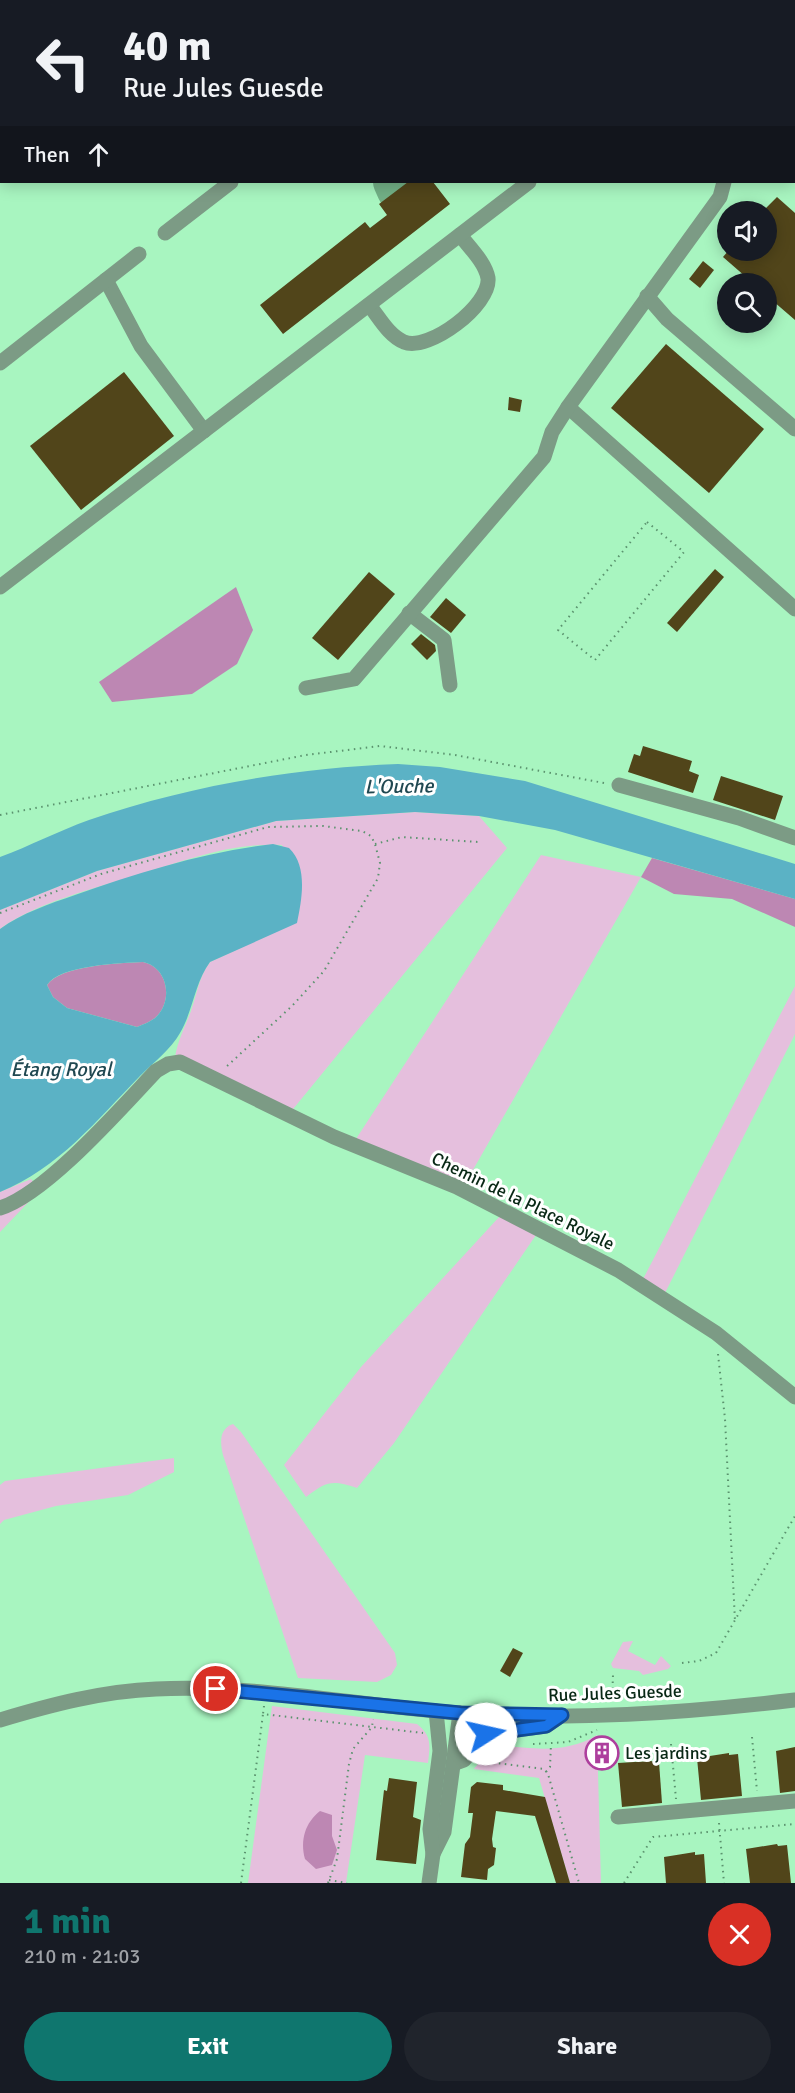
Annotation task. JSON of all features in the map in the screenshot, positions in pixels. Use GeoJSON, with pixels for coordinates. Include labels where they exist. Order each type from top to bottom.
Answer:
{"type":"FeatureCollection","features":[{"type":"Feature","properties":{"kind":"street"},"geometry":{"type":"LineString","coordinates":[[165,233],[230,183]]}},
{"type":"Feature","properties":{"kind":"street"},"geometry":{"type":"LineString","coordinates":[[0,587],[528,183]]}},
{"type":"Feature","properties":{"kind":"street"},"geometry":{"type":"LineString","coordinates":[[306,688],[354,679],[544,457],[552,432],[568,407],[720,197],[724,183]]}},
{"type":"Feature","properties":{"kind":"street"},"geometry":{"type":"LineString","coordinates":[[369,305],[396,337],[414,344],[430,341],[478,305],[486,292],[488,278],[480,261],[460,235]]}},
{"type":"Feature","properties":{"kind":"street"},"geometry":{"type":"LineString","coordinates":[[0,363],[139,254]]}},
{"type":"Feature","properties":{"kind":"street"},"geometry":{"type":"LineString","coordinates":[[106,280],[141,346],[204,431]]}},
{"type":"Feature","properties":{"kind":"street"},"geometry":{"type":"LineString","coordinates":[[647,296],[667,319],[795,429]]}},
{"type":"Feature","properties":{"kind":"street"},"geometry":{"type":"LineString","coordinates":[[568,407],[795,609]]}},
{"type":"Feature","properties":{"kind":"street"},"geometry":{"type":"LineString","coordinates":[[409,613],[444,640],[450,685]]}},
{"type":"Feature","properties":{"kind":"street"},"geometry":{"type":"LineString","coordinates":[[619,785],[739,818],[795,838]]}},
{"type":"Feature","properties":{"kind":"street","name":"Chemin de la Place Royale"},"geometry":{"type":"LineString","coordinates":[[0,1208],[26,1196],[71,1158],[156,1071],[168,1064],[180,1062],[334,1137],[457,1187],[540,1228],[628,1276],[716,1333],[795,1397]]}},
{"type":"Feature","properties":{"kind":"street","name":"Rue Jules Guesde"},"geometry":{"type":"LineString","coordinates":[[0,1720],[81,1699],[136,1690],[216,1689],[460,1713],[562,1715],[708,1710],[795,1700]]}},
{"type":"Feature","properties":{"kind":"street"},"geometry":{"type":"LineString","coordinates":[[429,1883],[433,1854],[430,1829],[440,1751],[436,1711]]}},
{"type":"Feature","properties":{"kind":"street"},"geometry":{"type":"LineString","coordinates":[[433,1854],[444,1832],[460,1713]]}},
{"type":"Feature","properties":{"kind":"street"},"geometry":{"type":"LineString","coordinates":[[453,1764],[465,1760],[486,1734],[546,1726],[562,1715]]}},
{"type":"Feature","properties":{"kind":"street"},"geometry":{"type":"LineString","coordinates":[[618,1818],[795,1801]]}},
{"type":"Feature","properties":{"kind":"path"},"geometry":{"type":"LineString","coordinates":[[648,522],[684,552],[595,660],[558,630],[602,577],[648,522]]}},
{"type":"Feature","properties":{"kind":"path"},"geometry":{"type":"LineString","coordinates":[[0,815],[306,755],[380,746],[455,755],[619,785]]}},
{"type":"Feature","properties":{"kind":"path"},"geometry":{"type":"LineString","coordinates":[[0,913],[101,873],[268,827],[344,828],[362,831],[371,836],[380,864],[378,879],[324,971],[291,1006],[243,1049],[223,1070],[217,1081]]}},
{"type":"Feature","properties":{"kind":"path"},"geometry":{"type":"LineString","coordinates":[[375,844],[402,837],[478,842]]}},
{"type":"Feature","properties":{"kind":"path"},"geometry":{"type":"LineString","coordinates":[[716,1333],[725,1419],[735,1621]]}},
{"type":"Feature","properties":{"kind":"path"},"geometry":{"type":"LineString","coordinates":[[682,1663],[699,1661],[716,1653],[795,1516]]}},
{"type":"Feature","properties":{"kind":"path"},"geometry":{"type":"LineString","coordinates":[[241,1883],[266,1693]]}},
{"type":"Feature","properties":{"kind":"path"},"geometry":{"type":"LineString","coordinates":[[263,1714],[372,1727],[353,1749],[342,1805],[337,1859],[328,1882],[347,1883]]}},
{"type":"Feature","properties":{"kind":"path"},"geometry":{"type":"LineString","coordinates":[[752,1737],[759,1804]]}},
{"type":"Feature","properties":{"kind":"path"},"geometry":{"type":"LineString","coordinates":[[546,1772],[550,1767],[551,1744]]}},
{"type":"Feature","properties":{"kind":"path"},"geometry":{"type":"LineString","coordinates":[[671,1744],[677,1812]]}},
{"type":"Feature","properties":{"kind":"path"},"geometry":{"type":"LineString","coordinates":[[476,1761],[544,1769],[579,1883]]}},
{"type":"Feature","properties":{"kind":"path"},"geometry":{"type":"LineString","coordinates":[[718,1808],[724,1883]]}},
{"type":"Feature","properties":{"kind":"path"},"geometry":{"type":"LineString","coordinates":[[624,1883],[652,1837],[795,1824]]}},
{"type":"Feature","properties":{"kind":"shaded area"},"geometry":{"type":"Polygon","coordinates":[[[236,587],[253,630],[237,664],[192,694],[112,702],[99,682],[236,587]]]}},
{"type":"Feature","properties":{"kind":"shaded area"},"geometry":{"type":"Polygon","coordinates":[[[415,812],[479,816],[507,848],[289,1114],[175,1057],[201,979],[210,962],[297,922],[282,845],[245,846],[190,859],[48,904],[0,929],[0,910],[97,871],[276,821],[415,812]]]}},
{"type":"Feature","properties":{"kind":"shaded area"},"geometry":{"type":"Polygon","coordinates":[[[541,855],[641,877],[462,1189],[354,1142],[541,855]]]}},
{"type":"Feature","properties":{"kind":"shaded area"},"geometry":{"type":"Polygon","coordinates":[[[652,858],[795,899],[795,927],[732,899],[674,894],[641,877],[652,858]]]}},
{"type":"Feature","properties":{"kind":"shaded area"},"geometry":{"type":"Polygon","coordinates":[[[143,962],[158,970],[166,992],[163,1008],[158,1015],[137,1027],[67,1008],[53,997],[47,985],[54,978],[78,969],[107,964],[143,962]]]}},
{"type":"Feature","properties":{"kind":"shaded area"},"geometry":{"type":"Polygon","coordinates":[[[795,986],[795,1034],[663,1297],[641,1283],[795,986]]]}},
{"type":"Feature","properties":{"kind":"shaded area"},"geometry":{"type":"Polygon","coordinates":[[[31,1179],[40,1190],[0,1232],[0,1192],[31,1179]]]}},
{"type":"Feature","properties":{"kind":"shaded area"},"geometry":{"type":"Polygon","coordinates":[[[500,1216],[536,1235],[394,1443],[357,1488],[335,1483],[325,1485],[306,1497],[284,1465],[361,1367],[500,1216]]]}},
{"type":"Feature","properties":{"kind":"shaded area"},"geometry":{"type":"Polygon","coordinates":[[[233,1424],[241,1432],[395,1653],[397,1665],[391,1675],[377,1682],[298,1678],[223,1455],[222,1436],[225,1429],[233,1424]]]}},
{"type":"Feature","properties":{"kind":"shaded area"},"geometry":{"type":"Polygon","coordinates":[[[174,1458],[174,1472],[128,1495],[56,1506],[4,1520],[0,1524],[0,1485],[5,1481],[174,1458]]]}},
{"type":"Feature","properties":{"kind":"shaded area"},"geometry":{"type":"Polygon","coordinates":[[[633,1641],[628,1651],[655,1665],[661,1656],[671,1666],[668,1669],[643,1675],[639,1671],[613,1668],[611,1664],[623,1642],[633,1641]]]}},
{"type":"Feature","properties":{"kind":"shaded area"},"geometry":{"type":"Polygon","coordinates":[[[272,1706],[417,1724],[428,1737],[428,1763],[365,1755],[346,1883],[248,1883],[272,1706]]]}},
{"type":"Feature","properties":{"kind":"shaded area"},"geometry":{"type":"Polygon","coordinates":[[[597,1735],[601,1883],[570,1883],[539,1778],[474,1769],[493,1745],[559,1748],[597,1735]]]}},
{"type":"Feature","properties":{"kind":"shaded area"},"geometry":{"type":"Polygon","coordinates":[[[320,1811],[332,1815],[332,1836],[337,1850],[332,1865],[316,1869],[305,1859],[303,1845],[307,1826],[320,1811]]]}},
{"type":"Feature","properties":{"kind":"water","name":"L'Ouche"},"geometry":{"type":"Polygon","coordinates":[[[398,764],[440,767],[525,781],[795,864],[795,899],[555,830],[479,816],[415,812],[276,821],[97,871],[0,910],[0,857],[89,820],[164,797],[241,781],[319,770],[398,764]]]}},
{"type":"Feature","properties":{"kind":"water","name":"Étang Royal"},"geometry":{"type":"Polygon","coordinates":[[[273,844],[289,848],[295,855],[302,883],[297,923],[210,962],[201,978],[184,1024],[167,1050],[59,1157],[21,1182],[0,1192],[0,929],[36,909],[124,878],[173,864],[273,844]],[[143,962],[92,966],[64,973],[47,985],[53,997],[67,1008],[137,1027],[156,1017],[163,1008],[165,1000],[165,984],[162,976],[151,965],[143,962]]]}},
{"type":"Feature","properties":{"kind":"building"},"geometry":{"type":"Polygon","coordinates":[[[407,183],[434,183],[450,204],[283,334],[260,305],[365,222],[370,228],[387,215],[379,204],[407,183]]]}},
{"type":"Feature","properties":{"kind":"building"},"geometry":{"type":"Polygon","coordinates":[[[777,197],[795,213],[795,320],[777,304],[777,273],[741,273],[728,261],[777,261],[777,201],[773,201],[777,197]]]}},
{"type":"Feature","properties":{"kind":"building"},"geometry":{"type":"Polygon","coordinates":[[[703,261],[714,270],[700,288],[689,279],[703,261]]]}},
{"type":"Feature","properties":{"kind":"building"},"geometry":{"type":"Polygon","coordinates":[[[666,344],[764,429],[709,493],[611,408],[666,344]]]}},
{"type":"Feature","properties":{"kind":"building"},"geometry":{"type":"Polygon","coordinates":[[[124,372],[174,436],[81,510],[30,446],[124,372]]]}},
{"type":"Feature","properties":{"kind":"building"},"geometry":{"type":"Polygon","coordinates":[[[509,397],[522,400],[520,412],[508,410],[509,397]]]}},
{"type":"Feature","properties":{"kind":"building"},"geometry":{"type":"Polygon","coordinates":[[[715,569],[724,577],[677,632],[667,623],[715,569]]]}},
{"type":"Feature","properties":{"kind":"building"},"geometry":{"type":"Polygon","coordinates":[[[369,572],[395,594],[338,660],[312,638],[369,572]]]}},
{"type":"Feature","properties":{"kind":"building"},"geometry":{"type":"Polygon","coordinates":[[[446,598],[466,615],[451,633],[430,617],[446,598]]]}},
{"type":"Feature","properties":{"kind":"building"},"geometry":{"type":"Polygon","coordinates":[[[421,634],[435,645],[436,651],[427,660],[411,644],[421,634]]]}},
{"type":"Feature","properties":{"kind":"building"},"geometry":{"type":"Polygon","coordinates":[[[643,746],[692,761],[689,771],[699,775],[693,793],[628,772],[634,754],[640,756],[643,746]]]}},
{"type":"Feature","properties":{"kind":"building"},"geometry":{"type":"Polygon","coordinates":[[[721,776],[783,796],[775,820],[713,800],[721,776]]]}},
{"type":"Feature","properties":{"kind":"building"},"geometry":{"type":"Polygon","coordinates":[[[513,1648],[523,1653],[510,1677],[500,1671],[513,1648]]]}},
{"type":"Feature","properties":{"kind":"building"},"geometry":{"type":"Polygon","coordinates":[[[795,1747],[795,1791],[780,1793],[776,1751],[795,1747]]]}},
{"type":"Feature","properties":{"kind":"building"},"geometry":{"type":"Polygon","coordinates":[[[729,1753],[729,1755],[738,1754],[742,1796],[701,1800],[697,1758],[729,1753]]]}},
{"type":"Feature","properties":{"kind":"building"},"geometry":{"type":"Polygon","coordinates":[[[659,1762],[662,1803],[622,1807],[618,1763],[659,1762]]]}},
{"type":"Feature","properties":{"kind":"building"},"geometry":{"type":"Polygon","coordinates":[[[389,1778],[417,1782],[413,1817],[421,1820],[416,1864],[376,1860],[384,1790],[387,1791],[389,1778]]]}},
{"type":"Feature","properties":{"kind":"building"},"geometry":{"type":"Polygon","coordinates":[[[477,1782],[503,1785],[503,1790],[545,1797],[570,1883],[556,1883],[535,1816],[496,1811],[492,1839],[493,1847],[496,1848],[494,1865],[488,1869],[487,1880],[461,1877],[465,1844],[470,1837],[473,1813],[468,1813],[471,1787],[477,1782]]]}},
{"type":"Feature","properties":{"kind":"building"},"geometry":{"type":"Polygon","coordinates":[[[777,1844],[778,1846],[787,1845],[791,1883],[750,1883],[746,1849],[777,1844]]]}},
{"type":"Feature","properties":{"kind":"building"},"geometry":{"type":"Polygon","coordinates":[[[695,1852],[695,1855],[704,1854],[706,1883],[666,1883],[664,1857],[695,1852]]]}},
{"type":"Feature","properties":{"kind":"taxiway"},"geometry":{"type":"LineString","coordinates":[[392,183],[396,191]]}},
{"type":"Feature","properties":{"kind":"place","name":"Les jardins"},"geometry":{"type":"Point","coordinates":[602,1753]}},
{"type":"Feature","properties":{"kind":"route"},"geometry":{"type":"LineString","coordinates":[[216,1689],[460,1713],[562,1715],[546,1726],[486,1734]]}}]}
